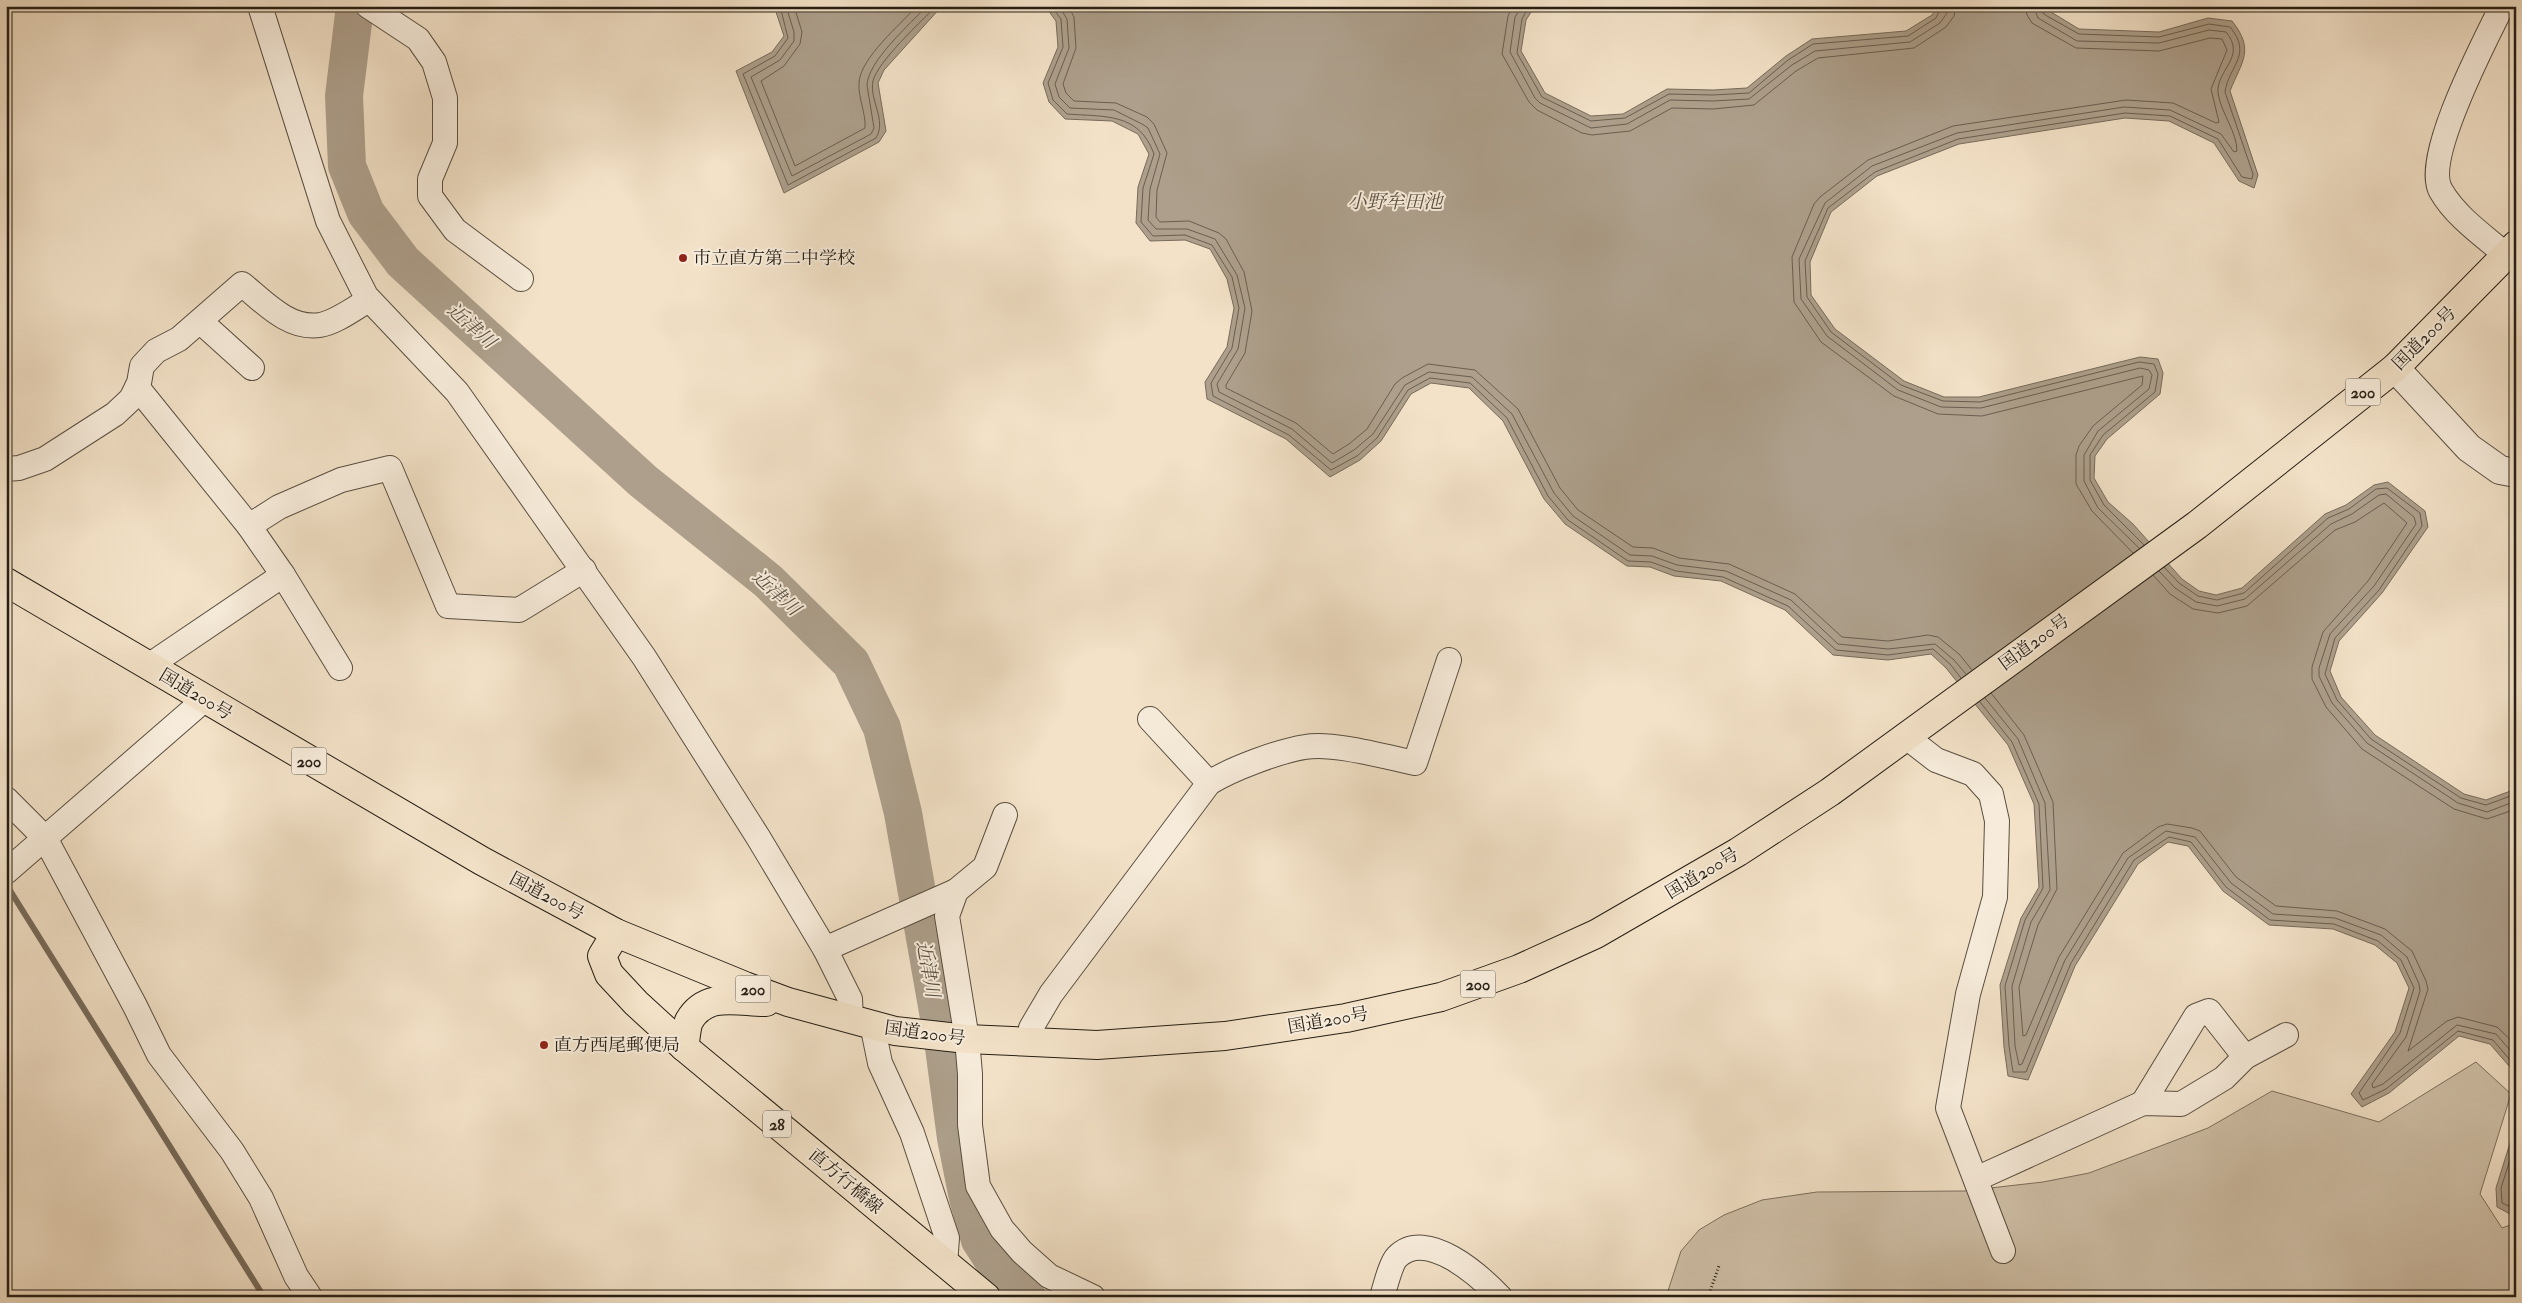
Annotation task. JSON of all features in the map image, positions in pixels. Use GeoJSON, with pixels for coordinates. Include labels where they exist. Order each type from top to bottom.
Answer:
{"type":"FeatureCollection","features":[{"type":"Feature","properties":{"kind":"main road","name":"国道200号"},"geometry":{"type":"LineString","coordinates":[[6,582],[150,665],[204,700],[482,860],[616,933],[745,986],[788,1002],[873,1025],[967,1039],[1098,1045],[1225,1036],[1346,1018],[1441,997],[1519,969],[1596,934],[1738,852],[1821,797],[2197,525],[2394,368],[2511,250]]}},
{"type":"Feature","properties":{"kind":"main road","name":"直方行橋線"},"geometry":{"type":"LineString","coordinates":[[616,933],[602,956],[609,974],[636,1003],[684,1047],[945,1264],[978,1295]]}},
{"type":"Feature","properties":{"kind":"main road"},"geometry":{"type":"LineString","coordinates":[[684,1047],[689,1022],[701,1007],[716,999],[747,1002],[788,1002]]}},
{"type":"Feature","properties":{"kind":"street"},"geometry":{"type":"LineString","coordinates":[[260,6],[328,221],[369,300],[457,392],[584,570],[644,657],[758,837],[825,949],[850,999],[873,1025],[880,1063],[912,1132],[947,1238],[945,1264]]}},
{"type":"Feature","properties":{"kind":"street"},"geometry":{"type":"LineString","coordinates":[[2502,6],[2478,54],[2444,134],[2438,170],[2440,190],[2460,216],[2511,250]]}},
{"type":"Feature","properties":{"kind":"street"},"geometry":{"type":"LineString","coordinates":[[376,12],[418,39],[434,62],[445,98],[445,144],[430,180],[430,196],[455,230],[521,279]]}},
{"type":"Feature","properties":{"kind":"street"},"geometry":{"type":"LineString","coordinates":[[6,469],[19,468],[45,459],[114,414],[131,399],[137,387],[142,366],[156,351],[179,339],[201,322],[242,284],[285,318],[305,324],[320,325],[338,318],[369,300]]}},
{"type":"Feature","properties":{"kind":"street"},"geometry":{"type":"LineString","coordinates":[[201,322],[252,368]]}},
{"type":"Feature","properties":{"kind":"street"},"geometry":{"type":"LineString","coordinates":[[2394,368],[2469,448],[2500,470],[2516,473]]}},
{"type":"Feature","properties":{"kind":"street"},"geometry":{"type":"LineString","coordinates":[[137,387],[249,526],[283,575],[340,668]]}},
{"type":"Feature","properties":{"kind":"street"},"geometry":{"type":"LineString","coordinates":[[249,526],[279,507],[341,480],[390,468],[448,606],[519,610],[584,570]]}},
{"type":"Feature","properties":{"kind":"street"},"geometry":{"type":"LineString","coordinates":[[150,665],[283,575]]}},
{"type":"Feature","properties":{"kind":"street"},"geometry":{"type":"LineString","coordinates":[[1034,1042],[1031,1028],[1051,994],[1209,783],[1226,772],[1306,746],[1338,748],[1415,763],[1449,660]]}},
{"type":"Feature","properties":{"kind":"street"},"geometry":{"type":"LineString","coordinates":[[6,872],[204,700]]}},
{"type":"Feature","properties":{"kind":"street"},"geometry":{"type":"LineString","coordinates":[[1150,719],[1209,783]]}},
{"type":"Feature","properties":{"kind":"street"},"geometry":{"type":"LineString","coordinates":[[1914,729],[1936,760],[1973,774],[1991,794],[1997,821],[1995,897],[1968,994],[1948,1108],[2003,1251]]}},
{"type":"Feature","properties":{"kind":"street"},"geometry":{"type":"LineString","coordinates":[[6,799],[45,838],[135,1006],[159,1055],[232,1151],[261,1198],[296,1276],[310,1297]]}},
{"type":"Feature","properties":{"kind":"street"},"geometry":{"type":"LineString","coordinates":[[825,949],[947,895],[985,867],[1005,815]]}},
{"type":"Feature","properties":{"kind":"street"},"geometry":{"type":"LineString","coordinates":[[947,895],[947,916],[967,1039],[970,1074],[970,1125],[978,1186],[988,1206],[1007,1234],[1049,1276],[1093,1297]]}},
{"type":"Feature","properties":{"kind":"street"},"geometry":{"type":"LineString","coordinates":[[2143,1103],[2196,1016],[2209,1011],[2244,1057]]}},
{"type":"Feature","properties":{"kind":"street"},"geometry":{"type":"LineString","coordinates":[[1976,1179],[2143,1103],[2181,1104],[2224,1078],[2244,1057],[2286,1035]]}},
{"type":"Feature","properties":{"kind":"street"},"geometry":{"type":"LineString","coordinates":[[1382,1297],[1396,1257],[1411,1248],[1429,1249],[1450,1256],[1480,1276],[1500,1297]]}},
{"type":"Feature","properties":{"kind":"path"},"geometry":{"type":"LineString","coordinates":[[1708,1297],[1719,1266]]}},
{"type":"Feature","properties":{"kind":"shaded area"},"geometry":{"type":"Polygon","coordinates":[[[2476,1062],[2511,1094],[2480,1194],[2502,1228],[2516,1223],[2516,1297],[1666,1297],[1681,1251],[1699,1230],[1724,1215],[1762,1200],[1817,1192],[1964,1191],[2043,1182],[2089,1173],[2208,1128],[2272,1091],[2379,1122],[2476,1062]]]}},
{"type":"Feature","properties":{"kind":"water"},"geometry":{"type":"Polygon","coordinates":[[[774,6],[942,6],[884,70],[878,83],[886,131],[879,142],[784,193],[736,71],[772,52],[784,36],[774,6]]]}},
{"type":"Feature","properties":{"kind":"water","name":"小野牟田池"},"geometry":{"type":"Polygon","coordinates":[[[1045,6],[1535,6],[1526,20],[1521,51],[1545,93],[1591,116],[1623,114],[1667,89],[1713,90],[1747,88],[1786,56],[1812,39],[1906,31],[1932,15],[1938,6],[2041,6],[2079,29],[2159,32],[2208,18],[2232,21],[2239,31],[2245,48],[2242,63],[2230,91],[2258,175],[2254,188],[2239,181],[2214,143],[2169,121],[2125,118],[1959,144],[1877,176],[1831,212],[1810,262],[1811,295],[1835,329],[1904,381],[1944,397],[1979,397],[2140,357],[2158,359],[2163,373],[2160,394],[2107,439],[2095,456],[2094,478],[2108,502],[2133,524],[2182,579],[2199,591],[2216,595],[2242,588],[2325,514],[2346,505],[2374,485],[2388,482],[2425,511],[2428,527],[2382,593],[2339,641],[2330,671],[2341,697],[2375,735],[2464,794],[2486,800],[2516,789],[2516,1074],[2490,1044],[2459,1036],[2389,1093],[2362,1107],[2351,1094],[2395,1032],[2409,988],[2397,963],[2375,945],[2333,929],[2269,925],[2223,891],[2188,846],[2168,842],[2138,864],[2075,966],[2028,1080],[2008,1076],[2000,985],[2021,918],[2039,887],[2034,804],[2008,745],[1946,668],[1931,654],[1888,660],[1833,655],[1785,610],[1721,581],[1674,576],[1650,567],[1627,566],[1565,524],[1544,499],[1503,421],[1469,388],[1431,383],[1411,394],[1381,441],[1360,460],[1330,477],[1286,439],[1207,399],[1205,382],[1227,347],[1234,308],[1227,279],[1210,249],[1185,240],[1150,241],[1136,223],[1138,187],[1149,154],[1138,134],[1112,121],[1065,119],[1049,102],[1043,83],[1058,47],[1056,21],[1045,6]]]}},
{"type":"Feature","properties":{"kind":"water"},"geometry":{"type":"Polygon","coordinates":[[[2516,1124],[2516,1212],[2512,1215],[2497,1207],[2496,1188],[2516,1124]]]}},
{"type":"Feature","properties":{"kind":"waterway","name":"近津川"},"geometry":{"type":"LineString","coordinates":[[355,6],[344,96],[347,166],[366,213],[403,262],[643,481],[768,581],[851,663],[882,728],[903,813],[943,1040],[956,1138],[968,1198],[980,1240],[1004,1277],[1027,1297]]}},
{"type":"Feature","properties":{"kind":"waterway"},"geometry":{"type":"LineString","coordinates":[[6,884],[264,1297]]}},
{"type":"Feature","properties":{"kind":"place","name":"市立直方第二中学校"},"geometry":{"type":"Point","coordinates":[683,258]}},
{"type":"Feature","properties":{"kind":"place","name":"直方西尾郵便局"},"geometry":{"type":"Point","coordinates":[544,1045]}}]}
